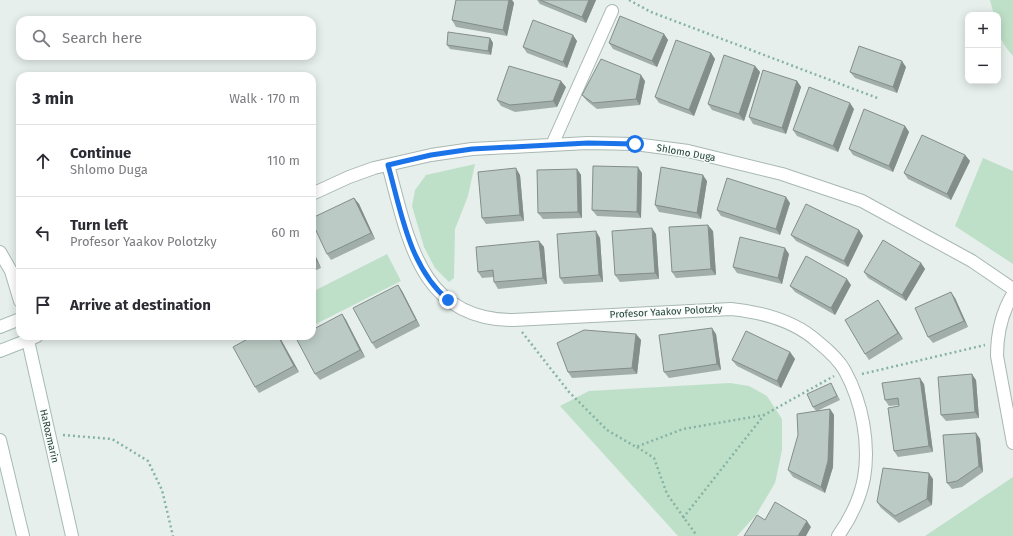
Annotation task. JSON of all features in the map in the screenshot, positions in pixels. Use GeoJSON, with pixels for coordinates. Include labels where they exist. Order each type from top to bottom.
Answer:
{"type":"FeatureCollection","features":[{"type":"Feature","properties":{"kind":"street"},"geometry":{"type":"LineString","coordinates":[[552,145],[612,11]]}},
{"type":"Feature","properties":{"kind":"street","name":"Shlomo Duga"},"geometry":{"type":"LineString","coordinates":[[316,192],[349,177],[388,165],[431,155],[472,149],[588,143],[635,144],[688,151],[782,174],[819,185],[862,201],[972,261],[1013,290]]}},
{"type":"Feature","properties":{"kind":"street","name":"Profesor Yaakov Polotzky"},"geometry":{"type":"LineString","coordinates":[[388,165],[407,234],[426,276],[436,290],[461,309],[480,317],[513,320],[731,309],[748,311],[778,320],[800,330],[818,341],[846,374],[858,404],[864,428],[864,478],[852,513],[838,536]]}},
{"type":"Feature","properties":{"kind":"street"},"geometry":{"type":"LineString","coordinates":[[0,252],[11,270],[16,282]]}},
{"type":"Feature","properties":{"kind":"street"},"geometry":{"type":"LineString","coordinates":[[1013,294],[1006,305],[997,342],[997,356],[1013,443]]}},
{"type":"Feature","properties":{"kind":"street"},"geometry":{"type":"LineString","coordinates":[[0,327],[16,321]]}},
{"type":"Feature","properties":{"kind":"street"},"geometry":{"type":"LineString","coordinates":[[0,351],[24,340]]}},
{"type":"Feature","properties":{"kind":"street","name":"HaRozmarin"},"geometry":{"type":"LineString","coordinates":[[32,340],[48,434],[72,536]]}},
{"type":"Feature","properties":{"kind":"street"},"geometry":{"type":"LineString","coordinates":[[0,440],[23,536]]}},
{"type":"Feature","properties":{"kind":"path"},"geometry":{"type":"LineString","coordinates":[[629,0],[652,12],[880,99]]}},
{"type":"Feature","properties":{"kind":"path"},"geometry":{"type":"LineString","coordinates":[[513,320],[569,392],[606,430],[654,458],[667,494],[697,536]]}},
{"type":"Feature","properties":{"kind":"path"},"geometry":{"type":"LineString","coordinates":[[636,447],[684,429],[764,415],[846,374],[997,342]]}},
{"type":"Feature","properties":{"kind":"path"},"geometry":{"type":"LineString","coordinates":[[683,518],[764,415]]}},
{"type":"Feature","properties":{"kind":"path"},"geometry":{"type":"LineString","coordinates":[[48,434],[112,439],[148,461],[162,490],[173,536]]}},
{"type":"Feature","properties":{"kind":"green space"},"geometry":{"type":"Polygon","coordinates":[[[990,0],[1013,0],[1013,56],[1005,46],[1001,37],[1001,12],[993,12],[990,0]]]}},
{"type":"Feature","properties":{"kind":"green space"},"geometry":{"type":"Polygon","coordinates":[[[983,158],[1013,171],[1013,264],[955,226],[983,158]]]}},
{"type":"Feature","properties":{"kind":"green space"},"geometry":{"type":"Polygon","coordinates":[[[475,164],[468,196],[455,229],[454,278],[449,282],[435,268],[424,247],[412,206],[415,190],[426,175],[475,164]]]}},
{"type":"Feature","properties":{"kind":"green space"},"geometry":{"type":"Polygon","coordinates":[[[387,254],[401,281],[316,324],[316,290],[387,254]]]}},
{"type":"Feature","properties":{"kind":"green space"},"geometry":{"type":"Polygon","coordinates":[[[730,383],[749,386],[767,396],[782,419],[782,450],[775,483],[756,515],[737,536],[678,536],[560,406],[589,391],[730,383]]]}},
{"type":"Feature","properties":{"kind":"green space"},"geometry":{"type":"Polygon","coordinates":[[[1013,477],[1013,536],[925,536],[1013,477]]]}},
{"type":"Feature","properties":{"kind":"building"},"geometry":{"type":"Polygon","coordinates":[[[456,0],[509,0],[503,30],[452,20],[456,0]]]}},
{"type":"Feature","properties":{"kind":"building"},"geometry":{"type":"Polygon","coordinates":[[[540,0],[589,0],[582,17],[540,0]]]}},
{"type":"Feature","properties":{"kind":"building"},"geometry":{"type":"Polygon","coordinates":[[[620,16],[664,34],[652,61],[609,43],[620,16]]]}},
{"type":"Feature","properties":{"kind":"building"},"geometry":{"type":"Polygon","coordinates":[[[533,20],[573,35],[563,62],[523,47],[533,20]]]}},
{"type":"Feature","properties":{"kind":"building"},"geometry":{"type":"Polygon","coordinates":[[[448,32],[490,38],[488,51],[447,45],[448,32]]]}},
{"type":"Feature","properties":{"kind":"building"},"geometry":{"type":"Polygon","coordinates":[[[676,40],[711,53],[689,110],[655,97],[676,40]]]}},
{"type":"Feature","properties":{"kind":"building"},"geometry":{"type":"Polygon","coordinates":[[[859,46],[902,61],[893,87],[850,72],[859,46]]]}},
{"type":"Feature","properties":{"kind":"building"},"geometry":{"type":"Polygon","coordinates":[[[724,55],[755,66],[739,114],[708,104],[724,55]]]}},
{"type":"Feature","properties":{"kind":"building"},"geometry":{"type":"Polygon","coordinates":[[[601,59],[641,75],[636,99],[593,103],[582,95],[601,59]]]}},
{"type":"Feature","properties":{"kind":"building"},"geometry":{"type":"Polygon","coordinates":[[[509,66],[561,81],[553,101],[510,105],[497,100],[509,66]]]}},
{"type":"Feature","properties":{"kind":"building"},"geometry":{"type":"Polygon","coordinates":[[[763,70],[797,81],[782,128],[749,117],[763,70]]]}},
{"type":"Feature","properties":{"kind":"building"},"geometry":{"type":"Polygon","coordinates":[[[809,87],[850,103],[833,146],[793,130],[809,87]]]}},
{"type":"Feature","properties":{"kind":"building"},"geometry":{"type":"Polygon","coordinates":[[[864,109],[905,126],[889,166],[849,149],[864,109]]]}},
{"type":"Feature","properties":{"kind":"building"},"geometry":{"type":"Polygon","coordinates":[[[922,135],[965,155],[947,194],[904,173],[922,135]]]}},
{"type":"Feature","properties":{"kind":"building"},"geometry":{"type":"Polygon","coordinates":[[[593,166],[638,167],[637,212],[592,210],[593,166]]]}},
{"type":"Feature","properties":{"kind":"building"},"geometry":{"type":"Polygon","coordinates":[[[661,167],[703,175],[697,213],[655,205],[661,167]]]}},
{"type":"Feature","properties":{"kind":"building"},"geometry":{"type":"Polygon","coordinates":[[[516,168],[520,215],[482,218],[478,172],[516,168]]]}},
{"type":"Feature","properties":{"kind":"building"},"geometry":{"type":"Polygon","coordinates":[[[577,169],[578,212],[538,213],[537,170],[577,169]]]}},
{"type":"Feature","properties":{"kind":"building"},"geometry":{"type":"Polygon","coordinates":[[[727,178],[786,197],[776,229],[717,210],[727,178]]]}},
{"type":"Feature","properties":{"kind":"building"},"geometry":{"type":"Polygon","coordinates":[[[354,198],[371,233],[327,254],[316,231],[316,216],[354,198]]]}},
{"type":"Feature","properties":{"kind":"building"},"geometry":{"type":"Polygon","coordinates":[[[806,204],[859,230],[844,261],[791,235],[806,204]]]}},
{"type":"Feature","properties":{"kind":"building"},"geometry":{"type":"Polygon","coordinates":[[[708,225],[711,269],[672,272],[669,227],[708,225]]]}},
{"type":"Feature","properties":{"kind":"building"},"geometry":{"type":"Polygon","coordinates":[[[652,228],[655,273],[615,275],[612,231],[652,228]]]}},
{"type":"Feature","properties":{"kind":"building"},"geometry":{"type":"Polygon","coordinates":[[[596,231],[599,275],[560,278],[557,234],[596,231]]]}},
{"type":"Feature","properties":{"kind":"building"},"geometry":{"type":"Polygon","coordinates":[[[740,237],[785,248],[778,278],[733,267],[740,237]]]}},
{"type":"Feature","properties":{"kind":"building"},"geometry":{"type":"Polygon","coordinates":[[[883,240],[921,263],[902,295],[864,272],[883,240]]]}},
{"type":"Feature","properties":{"kind":"building"},"geometry":{"type":"Polygon","coordinates":[[[539,241],[543,278],[494,282],[493,270],[478,272],[476,247],[539,241]]]}},
{"type":"Feature","properties":{"kind":"building"},"geometry":{"type":"Polygon","coordinates":[[[806,256],[847,279],[831,308],[790,286],[806,256]]]}},
{"type":"Feature","properties":{"kind":"building"},"geometry":{"type":"Polygon","coordinates":[[[398,285],[416,320],[372,343],[353,308],[398,285]]]}},
{"type":"Feature","properties":{"kind":"building"},"geometry":{"type":"Polygon","coordinates":[[[951,292],[964,321],[928,337],[915,308],[951,292]]]}},
{"type":"Feature","properties":{"kind":"building"},"geometry":{"type":"Polygon","coordinates":[[[878,300],[898,333],[865,354],[845,320],[878,300]]]}},
{"type":"Feature","properties":{"kind":"building"},"geometry":{"type":"Polygon","coordinates":[[[342,314],[360,350],[315,374],[297,340],[316,340],[316,328],[342,314]]]}},
{"type":"Feature","properties":{"kind":"building"},"geometry":{"type":"Polygon","coordinates":[[[712,328],[717,364],[664,372],[659,335],[712,328]]]}},
{"type":"Feature","properties":{"kind":"building"},"geometry":{"type":"Polygon","coordinates":[[[584,330],[636,334],[632,368],[568,372],[557,343],[584,330]]]}},
{"type":"Feature","properties":{"kind":"building"},"geometry":{"type":"Polygon","coordinates":[[[746,331],[790,352],[777,381],[732,360],[746,331]]]}},
{"type":"Feature","properties":{"kind":"building"},"geometry":{"type":"Polygon","coordinates":[[[246,340],[280,340],[294,366],[255,387],[233,347],[246,340]]]}},
{"type":"Feature","properties":{"kind":"building"},"geometry":{"type":"Polygon","coordinates":[[[972,374],[975,412],[941,415],[938,377],[972,374]]]}},
{"type":"Feature","properties":{"kind":"building"},"geometry":{"type":"Polygon","coordinates":[[[920,378],[929,446],[894,451],[888,408],[899,406],[898,398],[885,400],[882,383],[920,378]]]}},
{"type":"Feature","properties":{"kind":"building"},"geometry":{"type":"Polygon","coordinates":[[[831,383],[837,396],[813,407],[807,394],[831,383]]]}},
{"type":"Feature","properties":{"kind":"building"},"geometry":{"type":"Polygon","coordinates":[[[830,409],[828,461],[821,487],[788,470],[798,435],[797,414],[830,409]]]}},
{"type":"Feature","properties":{"kind":"building"},"geometry":{"type":"Polygon","coordinates":[[[976,433],[979,466],[957,481],[947,483],[943,435],[976,433]]]}},
{"type":"Feature","properties":{"kind":"building"},"geometry":{"type":"Polygon","coordinates":[[[883,468],[929,473],[927,499],[895,516],[877,502],[883,468]]]}},
{"type":"Feature","properties":{"kind":"building"},"geometry":{"type":"Polygon","coordinates":[[[775,502],[807,521],[798,536],[744,536],[757,515],[765,520],[775,502]]]}},
{"type":"Feature","properties":{"kind":"route"},"geometry":{"type":"LineString","coordinates":[[448,300],[436,290],[426,276],[416,256],[407,234],[388,165],[431,155],[472,149],[588,143],[635,144]]}}]}
